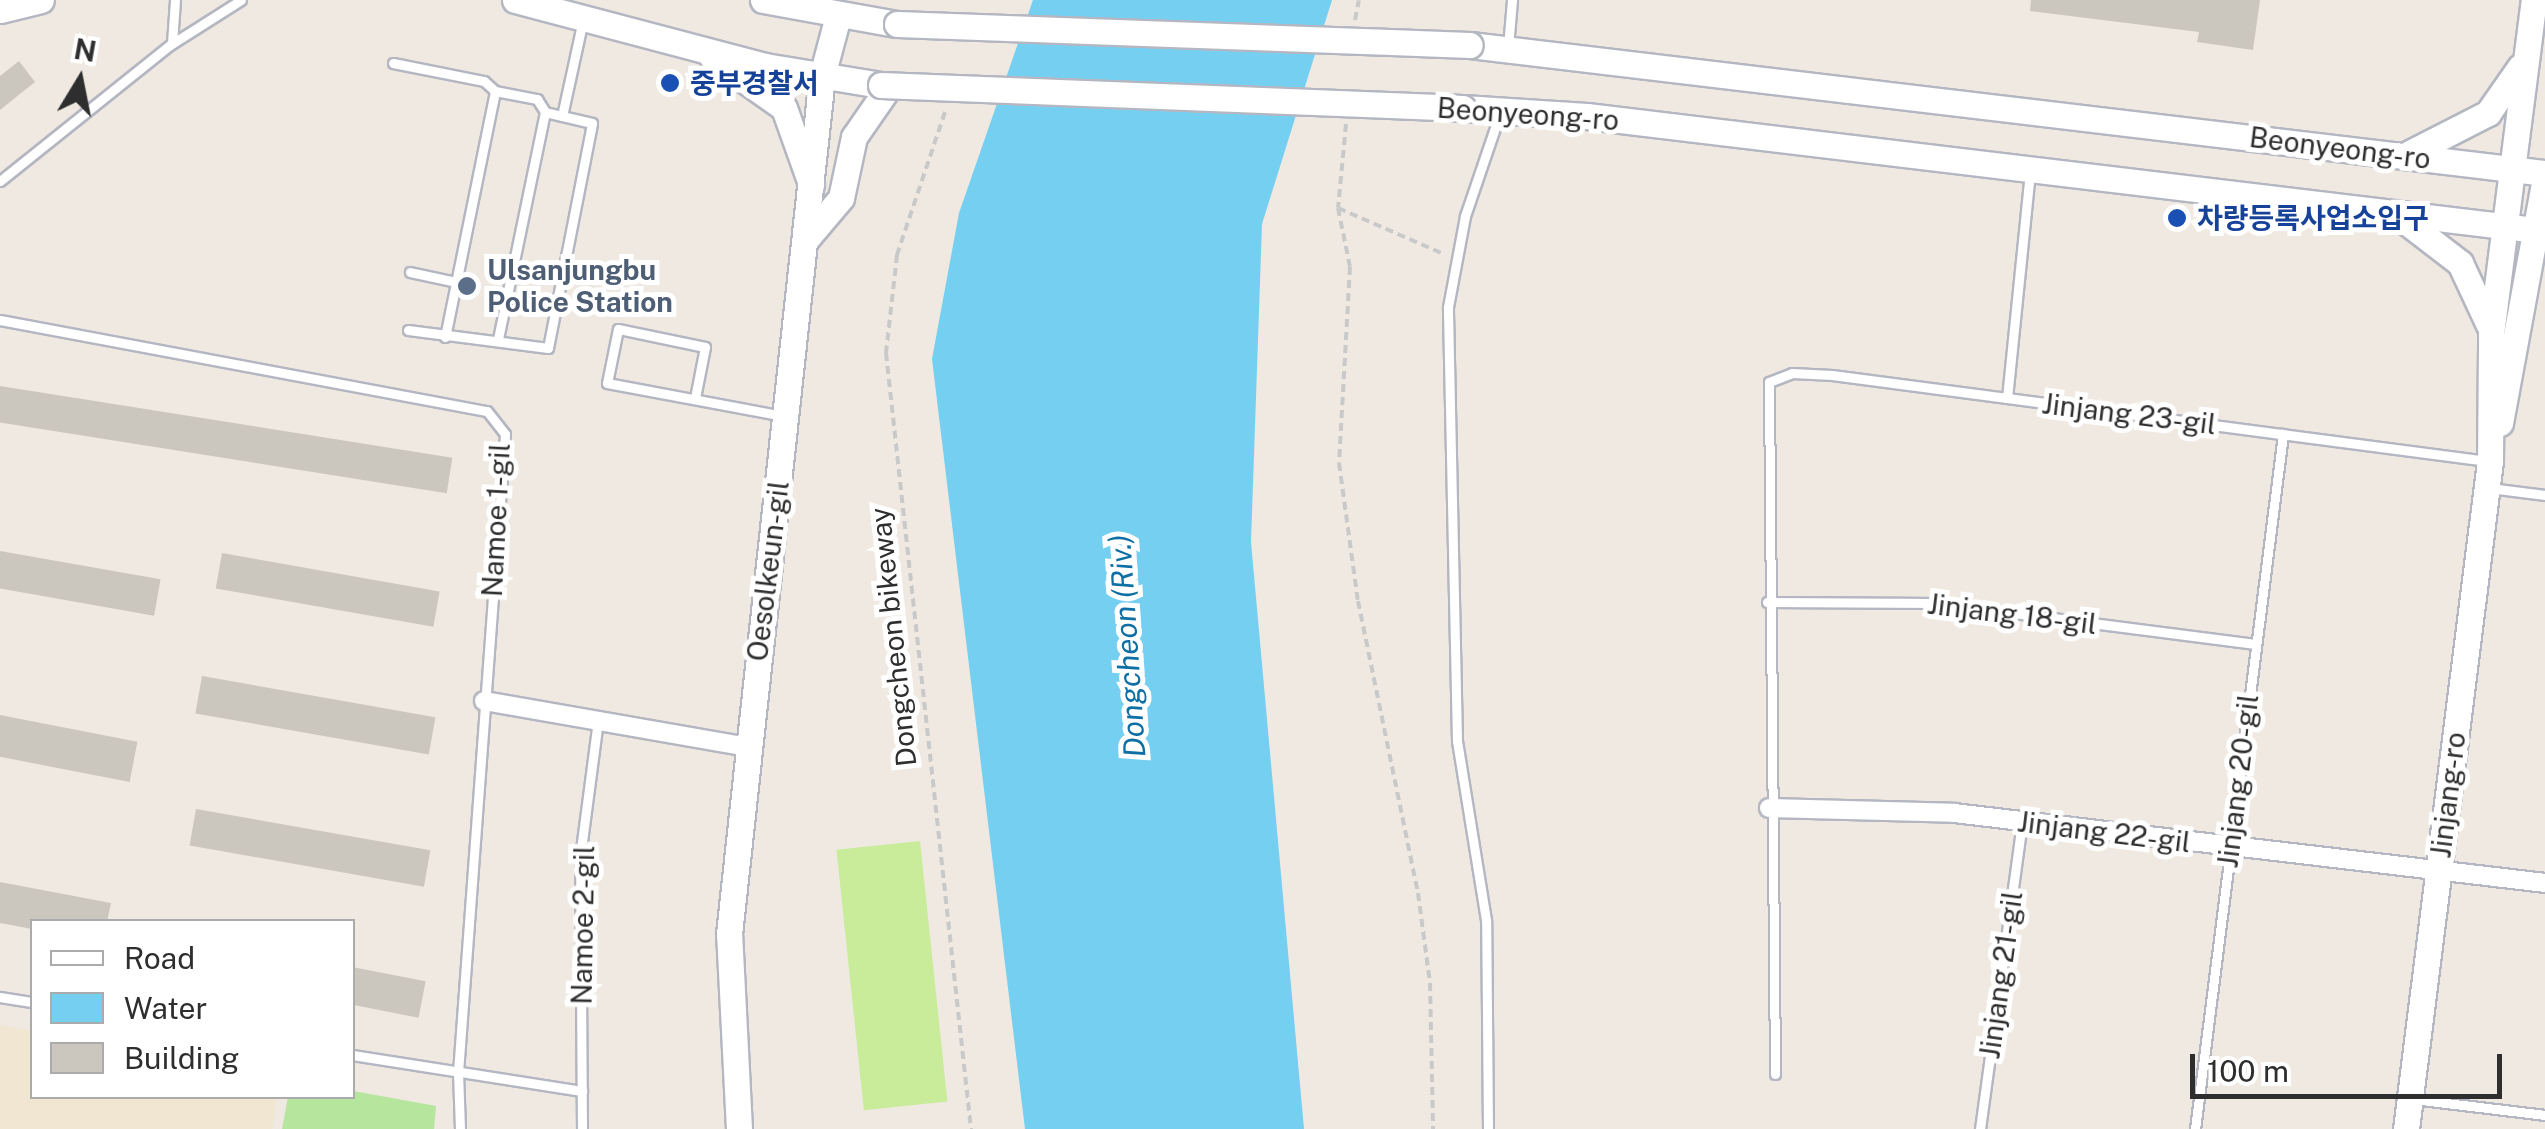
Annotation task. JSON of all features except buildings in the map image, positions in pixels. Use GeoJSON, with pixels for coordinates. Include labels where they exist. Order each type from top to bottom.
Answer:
{"type":"FeatureCollection","features":[{"type":"Feature","properties":{"kind":"main road"},"geometry":{"type":"LineString","coordinates":[[0,10],[41,0]]}},
{"type":"Feature","properties":{"kind":"main road","name":"Beonyeong-ro"},"geometry":{"type":"LineString","coordinates":[[515,0],[700,48],[822,76],[885,85],[1500,110],[2541,231]]}},
{"type":"Feature","properties":{"kind":"main road","name":"Beonyeong-ro"},"geometry":{"type":"LineString","coordinates":[[763,0],[844,8],[897,24],[1507,48],[2545,175]]}},
{"type":"Feature","properties":{"kind":"main road","name":"Jinjang-ro"},"geometry":{"type":"LineString","coordinates":[[2406,1129],[2490,462],[2491,334],[2534,0]]}},
{"type":"Feature","properties":{"kind":"main road","name":"Oesolkeun-gil"},"geometry":{"type":"LineString","coordinates":[[738,1129],[729,934],[747,747],[808,237],[822,76],[844,8]]}},
{"type":"Feature","properties":{"kind":"main road"},"geometry":{"type":"LineString","coordinates":[[700,48],[784,108],[813,190]]}},
{"type":"Feature","properties":{"kind":"main road"},"geometry":{"type":"LineString","coordinates":[[2402,155],[2488,113],[2527,54]]}},
{"type":"Feature","properties":{"kind":"main road"},"geometry":{"type":"LineString","coordinates":[[808,237],[841,198],[854,137],[885,85]]}},
{"type":"Feature","properties":{"kind":"main road","name":"Jinjang-ro"},"geometry":{"type":"LineString","coordinates":[[2490,462],[2521,339],[2541,231],[2545,175]]}},
{"type":"Feature","properties":{"kind":"main road"},"geometry":{"type":"LineString","coordinates":[[2391,213],[2460,263],[2491,334]]}},
{"type":"Feature","properties":{"kind":"main road"},"geometry":{"type":"LineString","coordinates":[[2521,339],[2545,296]]}},
{"type":"Feature","properties":{"kind":"street"},"geometry":{"type":"LineString","coordinates":[[484,701],[747,747]]}},
{"type":"Feature","properties":{"kind":"street","name":"Jinjang 22-gil"},"geometry":{"type":"LineString","coordinates":[[1769,808],[2022,821],[2545,883]]}},
{"type":"Feature","properties":{"kind":"lane"},"geometry":{"type":"LineString","coordinates":[[170,45],[175,0]]}},
{"type":"Feature","properties":{"kind":"lane"},"geometry":{"type":"LineString","coordinates":[[0,180],[170,45],[241,0]]}},
{"type":"Feature","properties":{"kind":"lane"},"geometry":{"type":"LineString","coordinates":[[1507,48],[1512,0]]}},
{"type":"Feature","properties":{"kind":"lane"},"geometry":{"type":"LineString","coordinates":[[562,116],[583,18]]}},
{"type":"Feature","properties":{"kind":"lane"},"geometry":{"type":"LineString","coordinates":[[393,63],[484,81],[495,91],[537,99],[545,112],[498,339]]}},
{"type":"Feature","properties":{"kind":"lane"},"geometry":{"type":"LineString","coordinates":[[445,337],[495,91]]}},
{"type":"Feature","properties":{"kind":"lane"},"geometry":{"type":"LineString","coordinates":[[1488,1129],[1486,920],[1457,742],[1448,308],[1466,216],[1500,110]]}},
{"type":"Feature","properties":{"kind":"lane"},"geometry":{"type":"LineString","coordinates":[[408,330],[487,345],[498,339],[548,348],[592,122],[545,112]]}},
{"type":"Feature","properties":{"kind":"lane"},"geometry":{"type":"LineString","coordinates":[[2006,398],[2030,169]]}},
{"type":"Feature","properties":{"kind":"lane"},"geometry":{"type":"LineString","coordinates":[[410,272],[456,282]]}},
{"type":"Feature","properties":{"kind":"lane","name":"Namoe 1-gil"},"geometry":{"type":"LineString","coordinates":[[0,320],[487,410],[504,434],[458,1072],[460,1129]]}},
{"type":"Feature","properties":{"kind":"lane"},"geometry":{"type":"LineString","coordinates":[[695,398],[706,347],[618,329],[607,384],[786,416]]}},
{"type":"Feature","properties":{"kind":"lane","name":"Jinjang 23-gil"},"geometry":{"type":"LineString","coordinates":[[1767,602],[1769,382],[1792,373],[1832,375],[2490,462]]}},
{"type":"Feature","properties":{"kind":"lane","name":"Jinjang 20-gil"},"geometry":{"type":"LineString","coordinates":[[2194,1129],[2282,434]]}},
{"type":"Feature","properties":{"kind":"lane"},"geometry":{"type":"LineString","coordinates":[[2487,488],[2545,496]]}},
{"type":"Feature","properties":{"kind":"lane"},"geometry":{"type":"LineString","coordinates":[[1767,602],[1775,1074]]}},
{"type":"Feature","properties":{"kind":"lane","name":"Jinjang 18-gil"},"geometry":{"type":"LineString","coordinates":[[1767,602],[1936,603],[2255,644]]}},
{"type":"Feature","properties":{"kind":"lane","name":"Namoe 2-gil"},"geometry":{"type":"LineString","coordinates":[[582,1129],[580,857],[598,721]]}},
{"type":"Feature","properties":{"kind":"lane","name":"Jinjang 21-gil"},"geometry":{"type":"LineString","coordinates":[[1980,1129],[2022,821]]}},
{"type":"Feature","properties":{"kind":"lane"},"geometry":{"type":"LineString","coordinates":[[0,997],[30,1002]]}},
{"type":"Feature","properties":{"kind":"lane"},"geometry":{"type":"LineString","coordinates":[[355,1055],[582,1091]]}},
{"type":"Feature","properties":{"kind":"lane"},"geometry":{"type":"LineString","coordinates":[[2410,1098],[2545,1115]]}},
{"type":"Feature","properties":{"kind":"path","name":"Dongcheon bikeway"},"geometry":{"type":"LineString","coordinates":[[932,145],[889,302],[888,408],[971,1129]]}},
{"type":"Feature","properties":{"kind":"path"},"geometry":{"type":"LineString","coordinates":[[1433,1129],[1418,893],[1358,601],[1339,464],[1350,267],[1338,208],[1444,254]]}},
{"type":"Feature","properties":{"kind":"shaded area"},"geometry":{"type":"Polygon","coordinates":[[[0,1025],[30,1031],[30,1099],[277,1099],[272,1129],[0,1129],[0,1025]]]}},
{"type":"Feature","properties":{"kind":"green space"},"geometry":{"type":"Polygon","coordinates":[[[920,841],[947,1102],[864,1110],[836,850],[920,841]]]}},
{"type":"Feature","properties":{"kind":"green space"},"geometry":{"type":"Polygon","coordinates":[[[355,1091],[436,1106],[434,1129],[282,1129],[288,1099],[355,1099],[355,1091]]]}},
{"type":"Feature","properties":{"kind":"water","name":"Dongcheon (Riv.)"},"geometry":{"type":"Polygon","coordinates":[[[1033,0],[1332,0],[1262,224],[1251,542],[1304,1129],[1025,1129],[932,359],[959,213],[1033,0]]]}},
{"type":"Feature","properties":{"kind":"place","name":"중부경찰서"},"geometry":{"type":"Point","coordinates":[670,83]}},
{"type":"Feature","properties":{"kind":"place","name":"차량등록사업소입구"},"geometry":{"type":"Point","coordinates":[2177,218]}},
{"type":"Feature","properties":{"kind":"place","name":"Ulsanjungbu Police Station"},"geometry":{"type":"Point","coordinates":[467,286]}}]}
